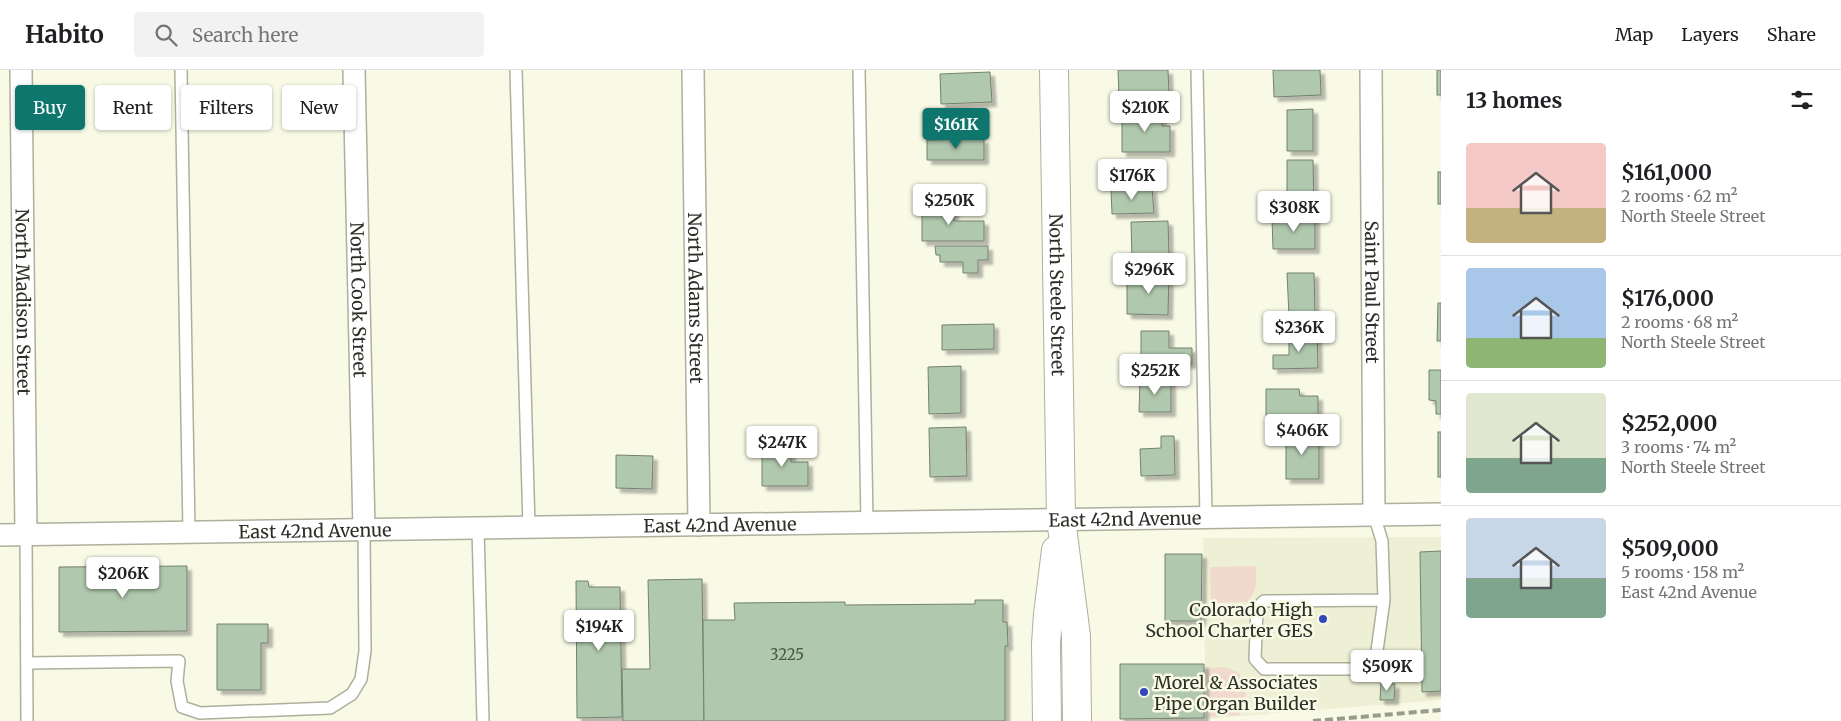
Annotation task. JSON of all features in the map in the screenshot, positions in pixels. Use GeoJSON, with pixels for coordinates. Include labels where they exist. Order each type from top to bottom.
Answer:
{"type":"FeatureCollection","features":[{"type":"Feature","properties":{"kind":"street","name":"North Madison Street"},"geometry":{"type":"LineString","coordinates":[[21,70],[26,534]]}},
{"type":"Feature","properties":{"kind":"street","name":"North Cook Street"},"geometry":{"type":"LineString","coordinates":[[354,70],[364,530]]}},
{"type":"Feature","properties":{"kind":"street","name":"North Adams Street"},"geometry":{"type":"LineString","coordinates":[[693,70],[699,524]]}},
{"type":"Feature","properties":{"kind":"street","name":"North Steele Street"},"geometry":{"type":"LineString","coordinates":[[1054,70],[1061,519],[1076,636],[1077,721]]}},
{"type":"Feature","properties":{"kind":"street","name":"Saint Paul Street"},"geometry":{"type":"LineString","coordinates":[[1371,70],[1374,515]]}},
{"type":"Feature","properties":{"kind":"street","name":"East 42nd Avenue"},"geometry":{"type":"LineString","coordinates":[[0,534],[1441,514]]}},
{"type":"Feature","properties":{"kind":"street","name":"North Steele Street"},"geometry":{"type":"LineString","coordinates":[[1047,721],[1046,644],[1048,614],[1061,519]]}},
{"type":"Feature","properties":{"kind":"lane"},"geometry":{"type":"LineString","coordinates":[[181,70],[189,532]]}},
{"type":"Feature","properties":{"kind":"lane"},"geometry":{"type":"LineString","coordinates":[[516,70],[530,527]]}},
{"type":"Feature","properties":{"kind":"lane"},"geometry":{"type":"LineString","coordinates":[[859,70],[867,522]]}},
{"type":"Feature","properties":{"kind":"lane"},"geometry":{"type":"LineString","coordinates":[[1197,70],[1206,517]]}},
{"type":"Feature","properties":{"kind":"lane"},"geometry":{"type":"LineString","coordinates":[[1374,515],[1382,541],[1384,600],[1376,658],[1360,669],[1264,669],[1255,658],[1258,608],[1264,601],[1384,600]]}},
{"type":"Feature","properties":{"kind":"lane"},"geometry":{"type":"LineString","coordinates":[[478,528],[483,721]]}},
{"type":"Feature","properties":{"kind":"lane"},"geometry":{"type":"LineString","coordinates":[[27,663],[179,661],[177,681],[182,707],[200,713],[330,708],[352,694],[361,679],[366,651],[364,530]]}},
{"type":"Feature","properties":{"kind":"lane"},"geometry":{"type":"LineString","coordinates":[[26,534],[27,721]]}},
{"type":"Feature","properties":{"kind":"shaded area","name":"Colorado High School Charter GES"},"geometry":{"type":"Polygon","coordinates":[[[1441,537],[1441,700],[1206,719],[1203,538],[1441,537]]]}},
{"type":"Feature","properties":{"kind":"shaded area"},"geometry":{"type":"Polygon","coordinates":[[[1256,566],[1256,586],[1249,602],[1211,603],[1210,567],[1256,566]]]}},
{"type":"Feature","properties":{"kind":"shaded area"},"geometry":{"type":"Polygon","coordinates":[[[1225,667],[1239,673],[1246,695],[1240,715],[1209,717],[1207,668],[1225,667]]]}},
{"type":"Feature","properties":{"kind":"building"},"geometry":{"type":"Polygon","coordinates":[[[1118,70],[1168,70],[1169,96],[1119,97],[1118,70]]]}},
{"type":"Feature","properties":{"kind":"building"},"geometry":{"type":"Polygon","coordinates":[[[1273,70],[1320,70],[1321,95],[1274,97],[1273,70]]]}},
{"type":"Feature","properties":{"kind":"building"},"geometry":{"type":"Polygon","coordinates":[[[1437,70],[1441,70],[1441,95],[1437,95],[1437,70]]]}},
{"type":"Feature","properties":{"kind":"building"},"geometry":{"type":"Polygon","coordinates":[[[990,72],[992,102],[941,104],[940,74],[990,72]]]}},
{"type":"Feature","properties":{"kind":"building"},"geometry":{"type":"Polygon","coordinates":[[[1313,109],[1313,151],[1287,151],[1287,110],[1313,109]]]}},
{"type":"Feature","properties":{"kind":"building"},"geometry":{"type":"Polygon","coordinates":[[[1122,112],[1162,112],[1162,126],[1170,126],[1170,152],[1122,152],[1122,112]]]}},
{"type":"Feature","properties":{"kind":"building"},"geometry":{"type":"Polygon","coordinates":[[[984,139],[984,160],[927,160],[927,140],[984,139]]]}},
{"type":"Feature","properties":{"kind":"building"},"geometry":{"type":"Polygon","coordinates":[[[1287,160],[1313,160],[1314,205],[1287,205],[1287,160]]]}},
{"type":"Feature","properties":{"kind":"building"},"geometry":{"type":"Polygon","coordinates":[[[1438,172],[1441,172],[1441,204],[1438,204],[1438,172]]]}},
{"type":"Feature","properties":{"kind":"building"},"geometry":{"type":"Polygon","coordinates":[[[1152,188],[1154,213],[1112,214],[1111,190],[1152,188]]]}},
{"type":"Feature","properties":{"kind":"building"},"geometry":{"type":"Polygon","coordinates":[[[922,206],[954,206],[954,221],[984,221],[984,241],[922,241],[922,206]]]}},
{"type":"Feature","properties":{"kind":"building"},"geometry":{"type":"Polygon","coordinates":[[[1315,217],[1315,249],[1273,249],[1272,218],[1315,217]]]}},
{"type":"Feature","properties":{"kind":"building"},"geometry":{"type":"Polygon","coordinates":[[[1168,221],[1169,258],[1132,259],[1131,222],[1168,221]]]}},
{"type":"Feature","properties":{"kind":"building"},"geometry":{"type":"Polygon","coordinates":[[[935,246],[988,246],[988,260],[978,260],[978,273],[963,273],[963,262],[940,262],[940,255],[936,255],[935,246]]]}},
{"type":"Feature","properties":{"kind":"building"},"geometry":{"type":"Polygon","coordinates":[[[1151,272],[1169,272],[1168,315],[1127,314],[1127,281],[1150,281],[1151,272]]]}},
{"type":"Feature","properties":{"kind":"building"},"geometry":{"type":"Polygon","coordinates":[[[1287,273],[1314,273],[1315,315],[1289,316],[1287,273]]]}},
{"type":"Feature","properties":{"kind":"building"},"geometry":{"type":"Polygon","coordinates":[[[1438,303],[1441,303],[1441,341],[1437,341],[1438,303]]]}},
{"type":"Feature","properties":{"kind":"building"},"geometry":{"type":"Polygon","coordinates":[[[994,324],[994,349],[942,350],[942,325],[994,324]]]}},
{"type":"Feature","properties":{"kind":"building"},"geometry":{"type":"Polygon","coordinates":[[[1141,331],[1169,331],[1169,348],[1192,348],[1192,364],[1141,364],[1141,331]]]}},
{"type":"Feature","properties":{"kind":"building"},"geometry":{"type":"Polygon","coordinates":[[[1317,333],[1318,368],[1273,369],[1273,355],[1289,355],[1289,334],[1317,333]]]}},
{"type":"Feature","properties":{"kind":"building"},"geometry":{"type":"Polygon","coordinates":[[[961,366],[961,413],[929,414],[928,367],[961,366]]]}},
{"type":"Feature","properties":{"kind":"building"},"geometry":{"type":"Polygon","coordinates":[[[1429,370],[1441,370],[1441,414],[1436,414],[1436,401],[1429,400],[1429,370]]]}},
{"type":"Feature","properties":{"kind":"building"},"geometry":{"type":"Polygon","coordinates":[[[1140,380],[1171,380],[1171,412],[1139,412],[1140,380]]]}},
{"type":"Feature","properties":{"kind":"building"},"geometry":{"type":"Polygon","coordinates":[[[1266,389],[1299,389],[1300,396],[1318,396],[1318,427],[1266,428],[1266,389]]]}},
{"type":"Feature","properties":{"kind":"building"},"geometry":{"type":"Polygon","coordinates":[[[966,427],[967,476],[930,477],[929,428],[966,427]]]}},
{"type":"Feature","properties":{"kind":"building"},"geometry":{"type":"Polygon","coordinates":[[[1438,432],[1441,432],[1441,477],[1438,477],[1438,432]]]}},
{"type":"Feature","properties":{"kind":"building"},"geometry":{"type":"Polygon","coordinates":[[[1286,433],[1319,433],[1319,479],[1286,479],[1286,433]]]}},
{"type":"Feature","properties":{"kind":"building"},"geometry":{"type":"Polygon","coordinates":[[[1161,436],[1174,436],[1175,475],[1141,476],[1140,449],[1161,448],[1161,436]]]}},
{"type":"Feature","properties":{"kind":"building"},"geometry":{"type":"Polygon","coordinates":[[[762,445],[791,445],[791,462],[808,462],[808,486],[762,486],[762,445]]]}},
{"type":"Feature","properties":{"kind":"building"},"geometry":{"type":"Polygon","coordinates":[[[616,455],[653,456],[652,489],[616,488],[616,455]]]}},
{"type":"Feature","properties":{"kind":"building"},"geometry":{"type":"Polygon","coordinates":[[[1441,551],[1441,691],[1422,692],[1420,552],[1441,551]]]}},
{"type":"Feature","properties":{"kind":"building"},"geometry":{"type":"Polygon","coordinates":[[[1165,554],[1202,554],[1201,621],[1165,621],[1165,554]]]}},
{"type":"Feature","properties":{"kind":"building"},"geometry":{"type":"Polygon","coordinates":[[[187,566],[187,631],[59,632],[59,567],[187,566]]]}},
{"type":"Feature","properties":{"kind":"building"},"geometry":{"type":"Polygon","coordinates":[[[702,579],[704,721],[623,721],[622,669],[650,669],[648,580],[702,579]]]}},
{"type":"Feature","properties":{"kind":"building"},"geometry":{"type":"Polygon","coordinates":[[[576,581],[588,581],[589,587],[620,587],[622,717],[577,718],[576,581]]]}},
{"type":"Feature","properties":{"kind":"building"},"geometry":{"type":"Polygon","coordinates":[[[975,600],[1003,600],[1003,622],[1007,622],[1008,646],[1005,646],[1005,721],[704,721],[703,620],[735,620],[734,603],[845,602],[845,605],[975,604],[975,600]]]}},
{"type":"Feature","properties":{"kind":"building"},"geometry":{"type":"Polygon","coordinates":[[[217,624],[268,624],[268,643],[261,643],[261,690],[217,690],[217,624]]]}},
{"type":"Feature","properties":{"kind":"building"},"geometry":{"type":"Polygon","coordinates":[[[1120,664],[1204,664],[1204,718],[1120,719],[1120,664]]]}},
{"type":"Feature","properties":{"kind":"building"},"geometry":{"type":"Polygon","coordinates":[[[1381,683],[1395,684],[1394,700],[1380,700],[1381,683]]]}},
{"type":"Feature","properties":{"kind":"railway"},"geometry":{"type":"LineString","coordinates":[[1313,721],[1441,710]]}},
{"type":"Feature","properties":{"kind":"place","name":"Colorado High School Charter GES"},"geometry":{"type":"Point","coordinates":[1323,619]}},
{"type":"Feature","properties":{"kind":"place","name":"Morel & Associates Pipe Organ Builder"},"geometry":{"type":"Point","coordinates":[1144,692]}}]}
